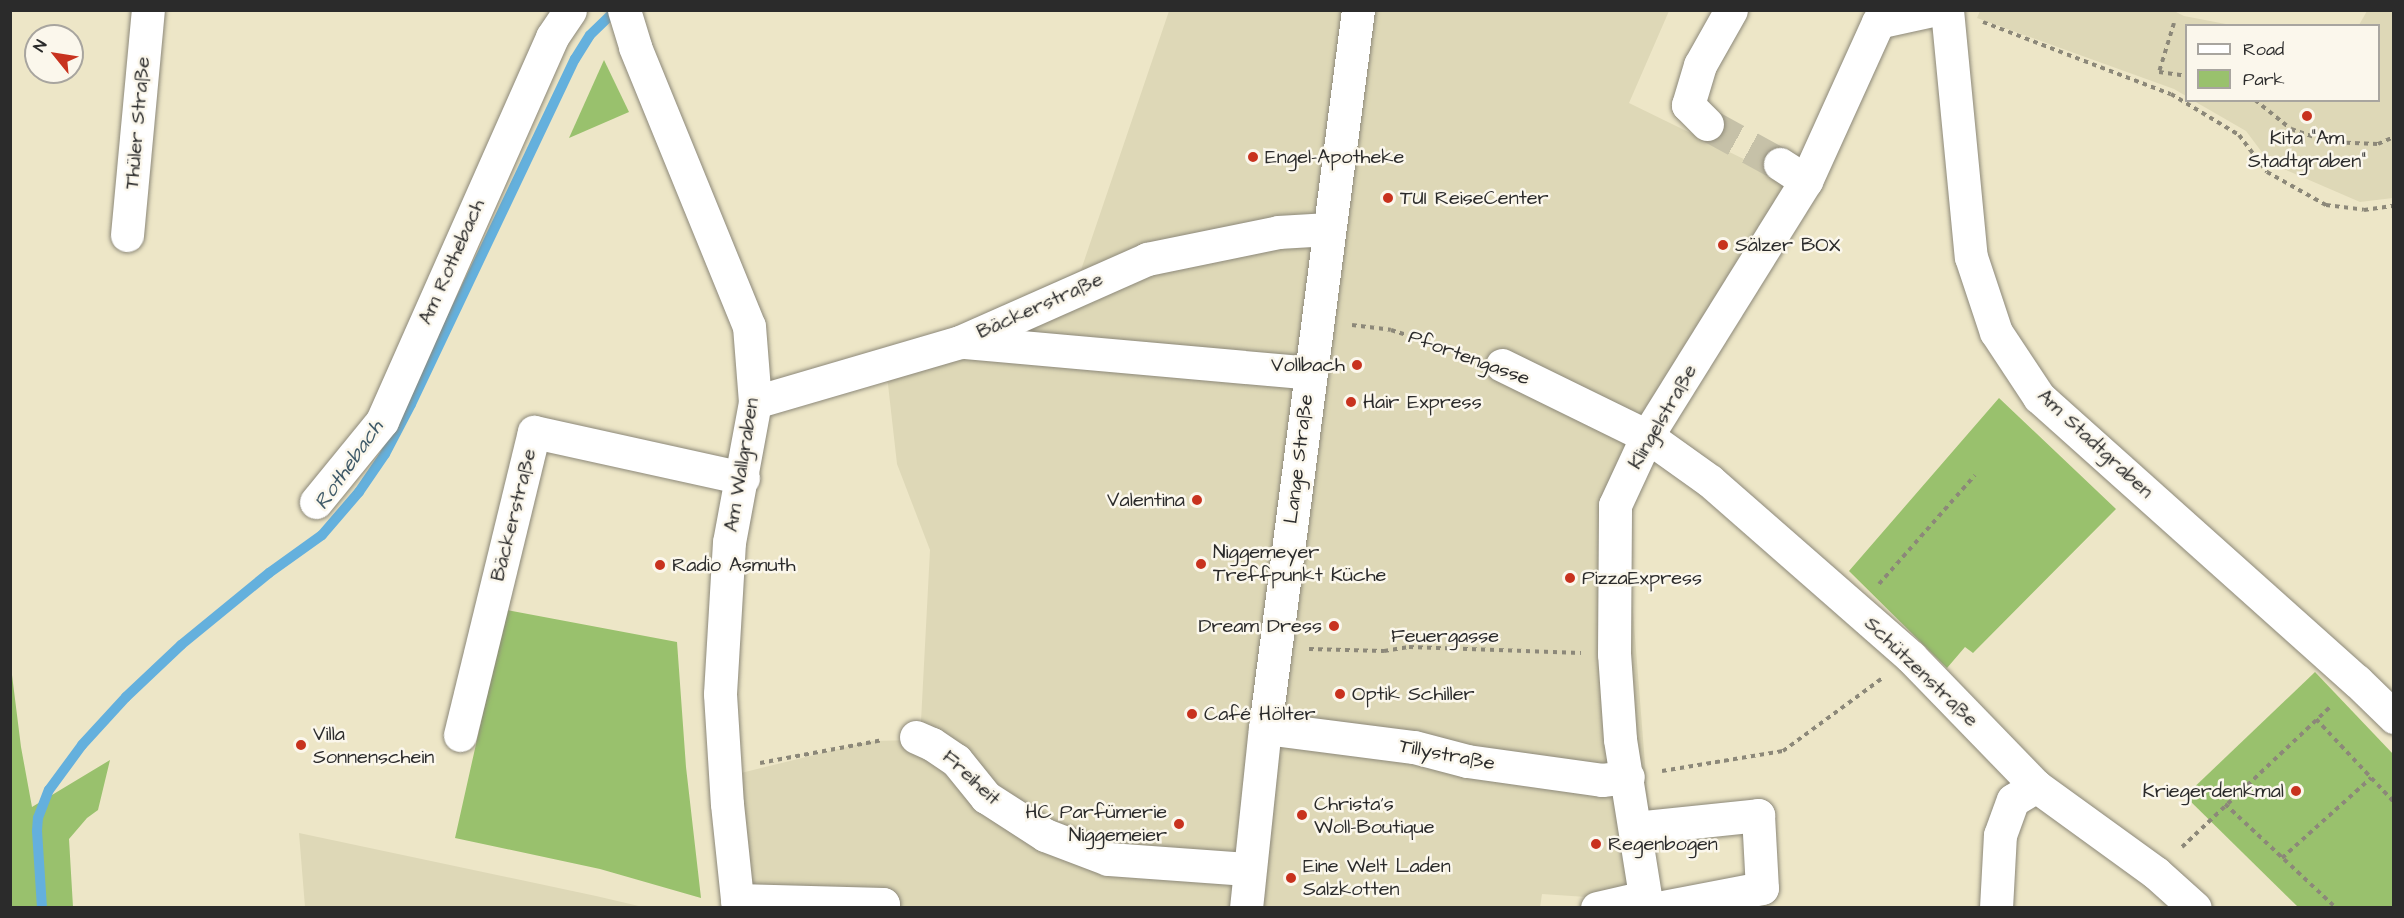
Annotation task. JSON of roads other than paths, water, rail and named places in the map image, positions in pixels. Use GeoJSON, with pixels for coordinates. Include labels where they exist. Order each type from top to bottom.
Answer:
{"type":"FeatureCollection","features":[{"type":"Feature","properties":{"kind":"street","name":"Thüler Straße"},"geometry":{"type":"LineString","coordinates":[[128,235],[148,10]]}},
{"type":"Feature","properties":{"kind":"street","name":"Am Rothebach"},"geometry":{"type":"LineString","coordinates":[[316,502],[382,421],[552,38],[570,10]]}},
{"type":"Feature","properties":{"kind":"street","name":"Am Wallgraben"},"geometry":{"type":"LineString","coordinates":[[624,10],[635,47],[749,326],[755,402],[743,478],[729,542],[720,694],[724,770],[737,904]]}},
{"type":"Feature","properties":{"kind":"street","name":"Lange Straße"},"geometry":{"type":"LineString","coordinates":[[1246,908],[1248,869],[1265,728],[1358,10]]}},
{"type":"Feature","properties":{"kind":"street"},"geometry":{"type":"LineString","coordinates":[[1707,124],[1688,105],[1700,65],[1731,10]]}},
{"type":"Feature","properties":{"kind":"street","name":"Klingelstraße"},"geometry":{"type":"LineString","coordinates":[[1650,904],[1620,739],[1614,654],[1615,506],[1647,436],[1878,22],[1932,10]]}},
{"type":"Feature","properties":{"kind":"street","name":"Am Stadtgraben"},"geometry":{"type":"LineString","coordinates":[[1961,15],[1971,257],[1996,332],[2039,397],[2358,681],[2394,717]]}},
{"type":"Feature","properties":{"kind":"street","name":"Bäckerstraße"},"geometry":{"type":"LineString","coordinates":[[755,402],[960,342],[1147,259],[1278,232],[1329,229]]}},
{"type":"Feature","properties":{"kind":"street"},"geometry":{"type":"LineString","coordinates":[[960,342],[1310,373]]}},
{"type":"Feature","properties":{"kind":"street","name":"Pfortengasse"},"geometry":{"type":"LineString","coordinates":[[1502,365],[1647,436]]}},
{"type":"Feature","properties":{"kind":"street","name":"Bäckerstraße"},"geometry":{"type":"LineString","coordinates":[[460,735],[534,432],[743,478]]}},
{"type":"Feature","properties":{"kind":"street","name":"Schützenstraße"},"geometry":{"type":"LineString","coordinates":[[1647,436],[1710,481],[1911,657],[2036,786],[2156,873],[2195,908]]}},
{"type":"Feature","properties":{"kind":"street","name":"Tillystraße"},"geometry":{"type":"LineString","coordinates":[[1265,728],[1414,747],[1467,761],[1590,778],[1628,777]]}},
{"type":"Feature","properties":{"kind":"street","name":"Freiheit"},"geometry":{"type":"LineString","coordinates":[[915,737],[932,744],[956,760],[986,797],[1045,835],[1108,859],[1248,869]]}},
{"type":"Feature","properties":{"kind":"street"},"geometry":{"type":"LineString","coordinates":[[1996,908],[2000,835],[2013,800],[2036,786]]}},
{"type":"Feature","properties":{"kind":"street"},"geometry":{"type":"LineString","coordinates":[[1597,908],[1650,904],[1762,888],[1758,815],[1635,828]]}},
{"type":"Feature","properties":{"kind":"street"},"geometry":{"type":"LineString","coordinates":[[737,904],[883,904],[883,908]]}},
{"type":"Feature","properties":{"kind":"waterway","name":"Rothebach"},"geometry":{"type":"LineString","coordinates":[[42,908],[37,831],[38,818],[49,790],[82,745],[126,697],[181,645],[269,573],[322,535],[359,492],[385,454],[411,404],[575,59],[590,35],[616,10]]}},
{"type":"Feature","properties":{"kind":"tunnel"},"geometry":{"type":"LineString","coordinates":[[1707,124],[1780,164]]}},
{"type":"Feature","properties":{"kind":"place","name":"Kita \"Am Stadtgraben\""},"geometry":{"type":"Point","coordinates":[2307,116]}},
{"type":"Feature","properties":{"kind":"place","name":"Engel-Apotheke"},"geometry":{"type":"Point","coordinates":[1253,157]}},
{"type":"Feature","properties":{"kind":"place","name":"TUI ReiseCenter"},"geometry":{"type":"Point","coordinates":[1388,198]}},
{"type":"Feature","properties":{"kind":"place","name":"Sälzer BOX"},"geometry":{"type":"Point","coordinates":[1723,245]}},
{"type":"Feature","properties":{"kind":"place","name":"Vollbach"},"geometry":{"type":"Point","coordinates":[1357,365]}},
{"type":"Feature","properties":{"kind":"place","name":"Hair Express"},"geometry":{"type":"Point","coordinates":[1351,402]}},
{"type":"Feature","properties":{"kind":"place","name":"Valentina"},"geometry":{"type":"Point","coordinates":[1197,500]}},
{"type":"Feature","properties":{"kind":"place","name":"Niggemeyer Treffpunkt Küche"},"geometry":{"type":"Point","coordinates":[1201,564]}},
{"type":"Feature","properties":{"kind":"place","name":"Radio Asmuth"},"geometry":{"type":"Point","coordinates":[660,565]}},
{"type":"Feature","properties":{"kind":"place","name":"PizzaExpress"},"geometry":{"type":"Point","coordinates":[1570,578]}},
{"type":"Feature","properties":{"kind":"place","name":"Dream Dress"},"geometry":{"type":"Point","coordinates":[1334,626]}},
{"type":"Feature","properties":{"kind":"place","name":"Optik Schiller"},"geometry":{"type":"Point","coordinates":[1340,694]}},
{"type":"Feature","properties":{"kind":"place","name":"Café Hölter"},"geometry":{"type":"Point","coordinates":[1192,714]}},
{"type":"Feature","properties":{"kind":"place","name":"Villa Sonnenschein"},"geometry":{"type":"Point","coordinates":[301,745]}},
{"type":"Feature","properties":{"kind":"place","name":"Kriegerdenkmal"},"geometry":{"type":"Point","coordinates":[2296,791]}},
{"type":"Feature","properties":{"kind":"place","name":"Christa's Woll-Boutique"},"geometry":{"type":"Point","coordinates":[1302,815]}},
{"type":"Feature","properties":{"kind":"place","name":"HC Parfümerie Niggemeier"},"geometry":{"type":"Point","coordinates":[1179,824]}},
{"type":"Feature","properties":{"kind":"place","name":"Regenbogen"},"geometry":{"type":"Point","coordinates":[1596,844]}},
{"type":"Feature","properties":{"kind":"place","name":"Eine Welt Laden Salzkotten"},"geometry":{"type":"Point","coordinates":[1291,878]}}]}
